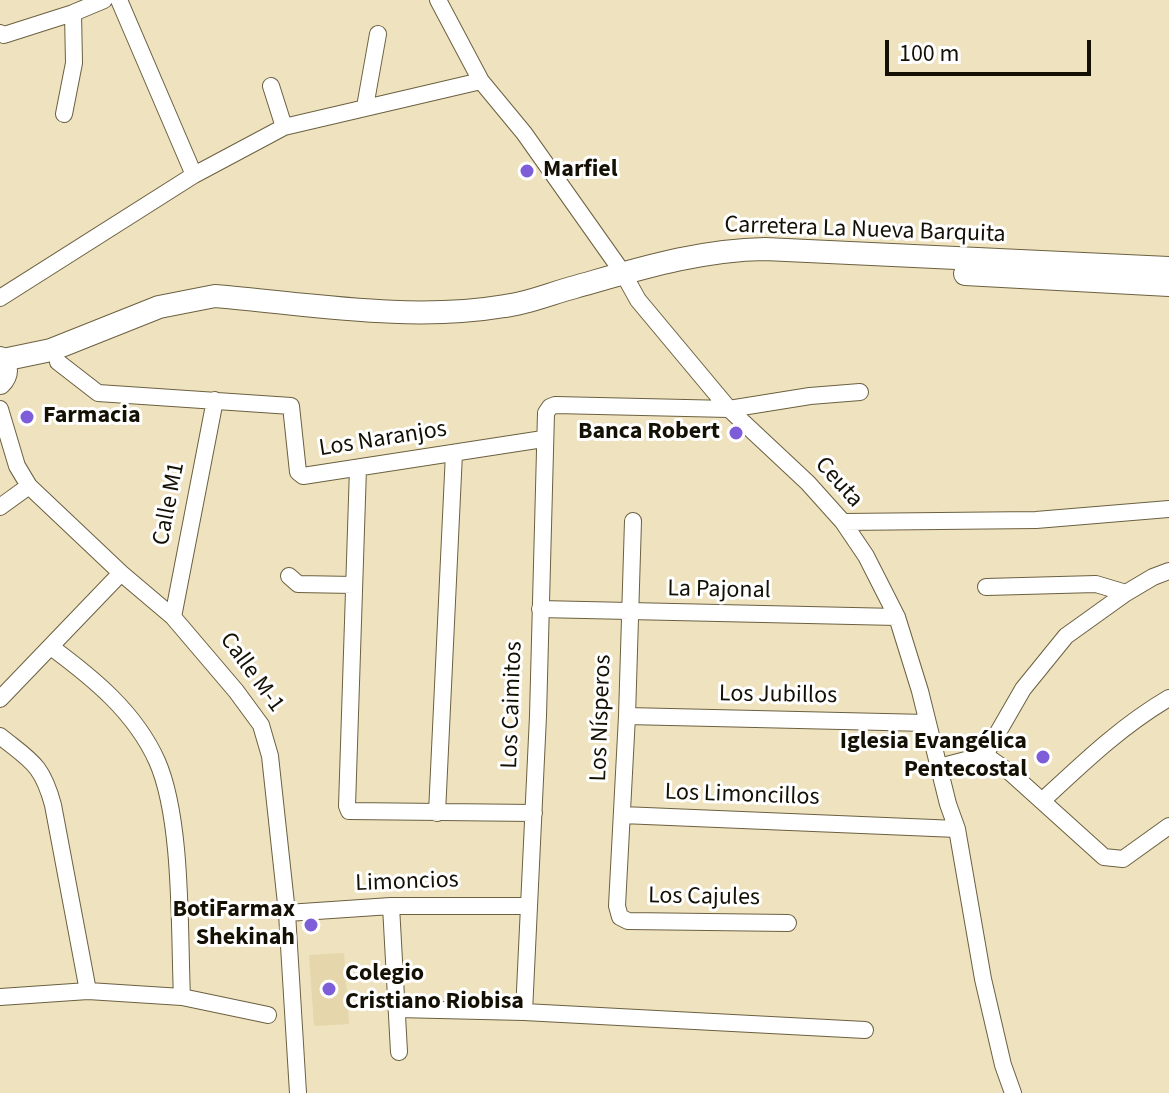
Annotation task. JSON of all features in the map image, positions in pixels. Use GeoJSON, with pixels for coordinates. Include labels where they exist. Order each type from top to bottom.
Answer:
{"type":"FeatureCollection","features":[{"type":"Feature","properties":{"kind":"street"},"geometry":{"type":"LineString","coordinates":[[1,36],[104,0]]}},
{"type":"Feature","properties":{"kind":"street"},"geometry":{"type":"LineString","coordinates":[[119,0],[194,175]]}},
{"type":"Feature","properties":{"kind":"street","name":"Ceuta"},"geometry":{"type":"LineString","coordinates":[[438,0],[481,81],[524,133],[627,279],[638,300],[729,409],[786,461],[843,522],[866,556],[897,617],[957,829],[983,979],[1003,1065],[1013,1093]]}},
{"type":"Feature","properties":{"kind":"street"},"geometry":{"type":"LineString","coordinates":[[64,114],[74,63],[73,13]]}},
{"type":"Feature","properties":{"kind":"street"},"geometry":{"type":"LineString","coordinates":[[365,107],[378,34]]}},
{"type":"Feature","properties":{"kind":"street"},"geometry":{"type":"LineString","coordinates":[[0,298],[194,175],[284,127],[481,81]]}},
{"type":"Feature","properties":{"kind":"street"},"geometry":{"type":"LineString","coordinates":[[271,86],[284,127]]}},
{"type":"Feature","properties":{"kind":"street","name":"Carretera La Nueva Barquita"},"geometry":{"type":"LineString","coordinates":[[2,365],[58,362],[138,328],[209,310],[413,325],[469,323],[525,314],[690,256],[729,250],[765,249],[1169,268]]}},
{"type":"Feature","properties":{"kind":"street","name":"Carretera La Nueva Barquita"},"geometry":{"type":"LineString","coordinates":[[2,365],[51,350],[159,307],[187,299],[215,296],[414,312],[461,311],[507,306],[627,279],[701,268],[776,264],[1169,285]]}},
{"type":"Feature","properties":{"kind":"street"},"geometry":{"type":"LineString","coordinates":[[58,362],[98,393],[215,400]]}},
{"type":"Feature","properties":{"kind":"street"},"geometry":{"type":"LineString","coordinates":[[729,409],[810,396],[860,392]]}},
{"type":"Feature","properties":{"kind":"street","name":"Los Naranjos"},"geometry":{"type":"LineString","coordinates":[[215,400],[291,406],[300,475],[543,439]]}},
{"type":"Feature","properties":{"kind":"street","name":"Calle M1"},"geometry":{"type":"LineString","coordinates":[[173,617],[215,400]]}},
{"type":"Feature","properties":{"kind":"street","name":"Los Caimitos"},"geometry":{"type":"LineString","coordinates":[[524,1012],[534,813],[546,413],[555,405],[729,409]]}},
{"type":"Feature","properties":{"kind":"street","name":"Calle M-1"},"geometry":{"type":"LineString","coordinates":[[0,409],[17,466],[29,486],[121,573],[173,617],[261,725],[270,756],[287,913],[298,1093]]}},
{"type":"Feature","properties":{"kind":"street"},"geometry":{"type":"LineString","coordinates":[[437,813],[454,453]]}},
{"type":"Feature","properties":{"kind":"street"},"geometry":{"type":"LineString","coordinates":[[358,468],[347,806],[353,812],[534,813]]}},
{"type":"Feature","properties":{"kind":"street"},"geometry":{"type":"LineString","coordinates":[[0,507],[29,486]]}},
{"type":"Feature","properties":{"kind":"street"},"geometry":{"type":"LineString","coordinates":[[843,522],[1036,520],[1169,509]]}},
{"type":"Feature","properties":{"kind":"street","name":"Los Nísperos"},"geometry":{"type":"LineString","coordinates":[[620,917],[617,906],[633,521]]}},
{"type":"Feature","properties":{"kind":"street"},"geometry":{"type":"LineString","coordinates":[[939,767],[985,755],[1023,689],[1066,636],[1126,593],[1169,571]]}},
{"type":"Feature","properties":{"kind":"street"},"geometry":{"type":"LineString","coordinates":[[0,699],[121,573]]}},
{"type":"Feature","properties":{"kind":"street"},"geometry":{"type":"LineString","coordinates":[[289,576],[298,584],[354,585]]}},
{"type":"Feature","properties":{"kind":"street"},"geometry":{"type":"LineString","coordinates":[[986,587],[1096,584],[1126,593]]}},
{"type":"Feature","properties":{"kind":"street","name":"La Pajonal"},"geometry":{"type":"LineString","coordinates":[[540,609],[897,617]]}},
{"type":"Feature","properties":{"kind":"street"},"geometry":{"type":"LineString","coordinates":[[51,647],[101,685],[131,720],[157,761],[169,803],[175,849],[182,997]]}},
{"type":"Feature","properties":{"kind":"street"},"geometry":{"type":"LineString","coordinates":[[1042,801],[1097,750],[1144,713],[1169,698]]}},
{"type":"Feature","properties":{"kind":"street","name":"Los Jubillos"},"geometry":{"type":"LineString","coordinates":[[627,716],[927,723]]}},
{"type":"Feature","properties":{"kind":"street"},"geometry":{"type":"LineString","coordinates":[[0,736],[46,778],[88,991]]}},
{"type":"Feature","properties":{"kind":"street"},"geometry":{"type":"LineString","coordinates":[[985,755],[1012,774],[1104,857],[1123,859],[1169,826]]}},
{"type":"Feature","properties":{"kind":"street","name":"Los Limoncillos"},"geometry":{"type":"LineString","coordinates":[[622,815],[957,829]]}},
{"type":"Feature","properties":{"kind":"street"},"geometry":{"type":"LineString","coordinates":[[391,906],[399,1052]]}},
{"type":"Feature","properties":{"kind":"street","name":"Limoncios"},"geometry":{"type":"LineString","coordinates":[[287,913],[391,906],[529,906]]}},
{"type":"Feature","properties":{"kind":"street","name":"Los Cajules"},"geometry":{"type":"LineString","coordinates":[[620,917],[628,921],[788,923]]}},
{"type":"Feature","properties":{"kind":"street"},"geometry":{"type":"LineString","coordinates":[[0,997],[88,991],[182,997],[268,1015]]}},
{"type":"Feature","properties":{"kind":"street"},"geometry":{"type":"LineString","coordinates":[[397,1009],[524,1012],[865,1030]]}},
{"type":"Feature","properties":{"kind":"shaded area","name":"Colegio Cristiano Riobisa"},"geometry":{"type":"Polygon","coordinates":[[[344,953],[349,1024],[314,1026],[309,955],[344,953]]]}},
{"type":"Feature","properties":{"kind":"place","name":"Marfiel"},"geometry":{"type":"Point","coordinates":[527,171]}},
{"type":"Feature","properties":{"kind":"place","name":"Farmacia"},"geometry":{"type":"Point","coordinates":[27,417]}},
{"type":"Feature","properties":{"kind":"place","name":"Banca Robert"},"geometry":{"type":"Point","coordinates":[736,433]}},
{"type":"Feature","properties":{"kind":"place","name":"Iglesia Evangélica Pentecostal"},"geometry":{"type":"Point","coordinates":[1043,757]}},
{"type":"Feature","properties":{"kind":"place","name":"BotiFarmax Shekinah"},"geometry":{"type":"Point","coordinates":[311,925]}},
{"type":"Feature","properties":{"kind":"place","name":"Colegio Cristiano Riobisa"},"geometry":{"type":"Point","coordinates":[329,989]}}]}
